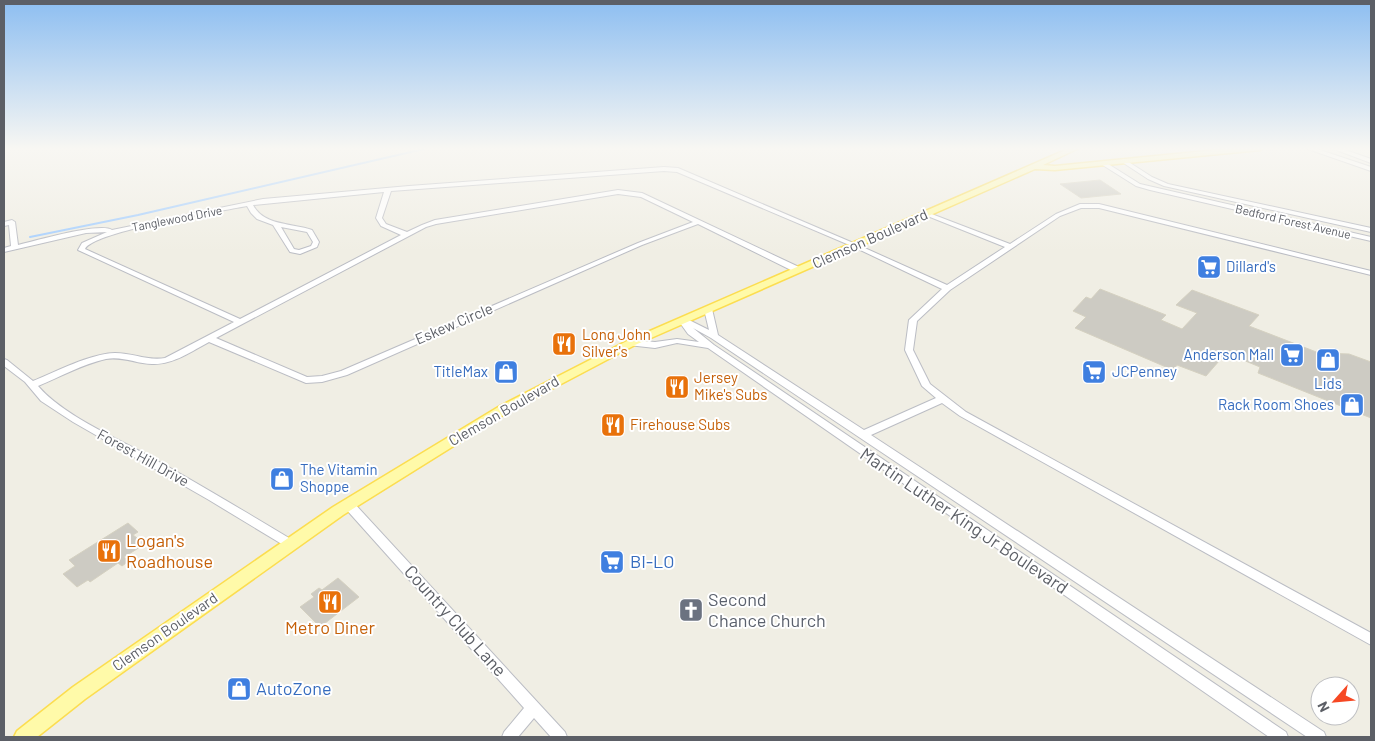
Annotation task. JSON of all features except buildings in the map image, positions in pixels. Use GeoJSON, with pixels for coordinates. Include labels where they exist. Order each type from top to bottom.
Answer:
{"type":"FeatureCollection","features":[{"type":"Feature","properties":{"kind":"main road","name":"Clemson Boulevard"},"geometry":{"type":"LineString","coordinates":[[23,737],[79,692],[290,544],[349,505],[504,409],[631,343],[856,246],[997,183]]}},
{"type":"Feature","properties":{"kind":"street","name":"Tanglewood Drive"},"geometry":{"type":"LineString","coordinates":[[240,322],[81,250],[84,244],[119,230],[249,204],[487,183]]}},
{"type":"Feature","properties":{"kind":"street","name":"Tanglewood Drive"},"geometry":{"type":"LineString","coordinates":[[707,183],[856,246]]}},
{"type":"Feature","properties":{"kind":"street","name":"Bedford Forest Avenue"},"geometry":{"type":"LineString","coordinates":[[1134,183],[1152,189],[1371,239]]}},
{"type":"Feature","properties":{"kind":"street","name":"Bedford Forest Avenue"},"geometry":{"type":"LineString","coordinates":[[1160,183],[1371,230]]}},
{"type":"Feature","properties":{"kind":"street"},"geometry":{"type":"LineString","coordinates":[[388,190],[379,218],[383,225],[407,235]]}},
{"type":"Feature","properties":{"kind":"street"},"geometry":{"type":"LineString","coordinates":[[31,385],[114,355],[146,363],[168,360],[210,340],[240,322],[435,222],[618,192],[642,195],[798,270]]}},
{"type":"Feature","properties":{"kind":"street"},"geometry":{"type":"LineString","coordinates":[[249,204],[255,214],[276,224],[294,226],[310,232],[316,242],[314,247],[300,252],[292,251],[276,224]]}},
{"type":"Feature","properties":{"kind":"street"},"geometry":{"type":"LineString","coordinates":[[1371,274],[1100,206],[1080,206],[1058,215],[947,288],[913,320],[909,350],[926,386],[971,418],[1371,639]]}},
{"type":"Feature","properties":{"kind":"street"},"geometry":{"type":"LineString","coordinates":[[927,214],[1010,246]]}},
{"type":"Feature","properties":{"kind":"street"},"geometry":{"type":"LineString","coordinates":[[4,224],[12,222],[15,247]]}},
{"type":"Feature","properties":{"kind":"street","name":"Eskew Circle"},"geometry":{"type":"LineString","coordinates":[[210,340],[272,368],[306,380],[322,379],[344,373],[630,248],[698,222]]}},
{"type":"Feature","properties":{"kind":"street"},"geometry":{"type":"LineString","coordinates":[[4,250],[86,231],[119,230]]}},
{"type":"Feature","properties":{"kind":"street"},"geometry":{"type":"LineString","coordinates":[[856,246],[947,288]]}},
{"type":"Feature","properties":{"kind":"street"},"geometry":{"type":"LineString","coordinates":[[631,343],[655,345],[677,341],[712,342],[708,309]]}},
{"type":"Feature","properties":{"kind":"street","name":"Martin Luther King Jr Boulevard"},"geometry":{"type":"LineString","coordinates":[[682,320],[691,332],[712,342],[864,434],[1319,737]]}},
{"type":"Feature","properties":{"kind":"street","name":"Martin Luther King Jr Boulevard"},"geometry":{"type":"LineString","coordinates":[[712,342],[1281,737]]}},
{"type":"Feature","properties":{"kind":"street","name":"Forest Hill Drive"},"geometry":{"type":"LineString","coordinates":[[4,362],[28,380],[44,399],[76,420],[213,497],[290,544]]}},
{"type":"Feature","properties":{"kind":"street"},"geometry":{"type":"LineString","coordinates":[[864,434],[943,399]]}},
{"type":"Feature","properties":{"kind":"street","name":"Country Club Lane"},"geometry":{"type":"LineString","coordinates":[[349,505],[560,737]]}},
{"type":"Feature","properties":{"kind":"street"},"geometry":{"type":"LineString","coordinates":[[509,737],[533,708]]}},
{"type":"Feature","properties":{"kind":"waterway"},"geometry":{"type":"LineString","coordinates":[[30,237],[138,215],[278,183]]}},
{"type":"Feature","properties":{"kind":"place","name":"Dillard's"},"geometry":{"type":"Point","coordinates":[1209,267]}},
{"type":"Feature","properties":{"kind":"place","name":"Long John Silver's"},"geometry":{"type":"Point","coordinates":[564,344]}},
{"type":"Feature","properties":{"kind":"place","name":"Anderson Mall"},"geometry":{"type":"Point","coordinates":[1292,355]}},
{"type":"Feature","properties":{"kind":"place","name":"Lids"},"geometry":{"type":"Point","coordinates":[1328,360]}},
{"type":"Feature","properties":{"kind":"place","name":"TitleMax"},"geometry":{"type":"Point","coordinates":[506,372]}},
{"type":"Feature","properties":{"kind":"place","name":"JCPenney"},"geometry":{"type":"Point","coordinates":[1094,372]}},
{"type":"Feature","properties":{"kind":"place","name":"Jersey Mike's Subs"},"geometry":{"type":"Point","coordinates":[677,387]}},
{"type":"Feature","properties":{"kind":"place","name":"Rack Room Shoes"},"geometry":{"type":"Point","coordinates":[1352,405]}},
{"type":"Feature","properties":{"kind":"place","name":"Firehouse Subs"},"geometry":{"type":"Point","coordinates":[613,425]}},
{"type":"Feature","properties":{"kind":"place","name":"The Vitamin Shoppe"},"geometry":{"type":"Point","coordinates":[282,479]}},
{"type":"Feature","properties":{"kind":"place","name":"Logan's Roadhouse"},"geometry":{"type":"Point","coordinates":[109,551]}},
{"type":"Feature","properties":{"kind":"place","name":"BI-LO"},"geometry":{"type":"Point","coordinates":[612,562]}},
{"type":"Feature","properties":{"kind":"place","name":"Metro Diner"},"geometry":{"type":"Point","coordinates":[330,602]}},
{"type":"Feature","properties":{"kind":"place","name":"Second Chance Church"},"geometry":{"type":"Point","coordinates":[691,610]}},
{"type":"Feature","properties":{"kind":"place","name":"AutoZone"},"geometry":{"type":"Point","coordinates":[239,689]}}]}
